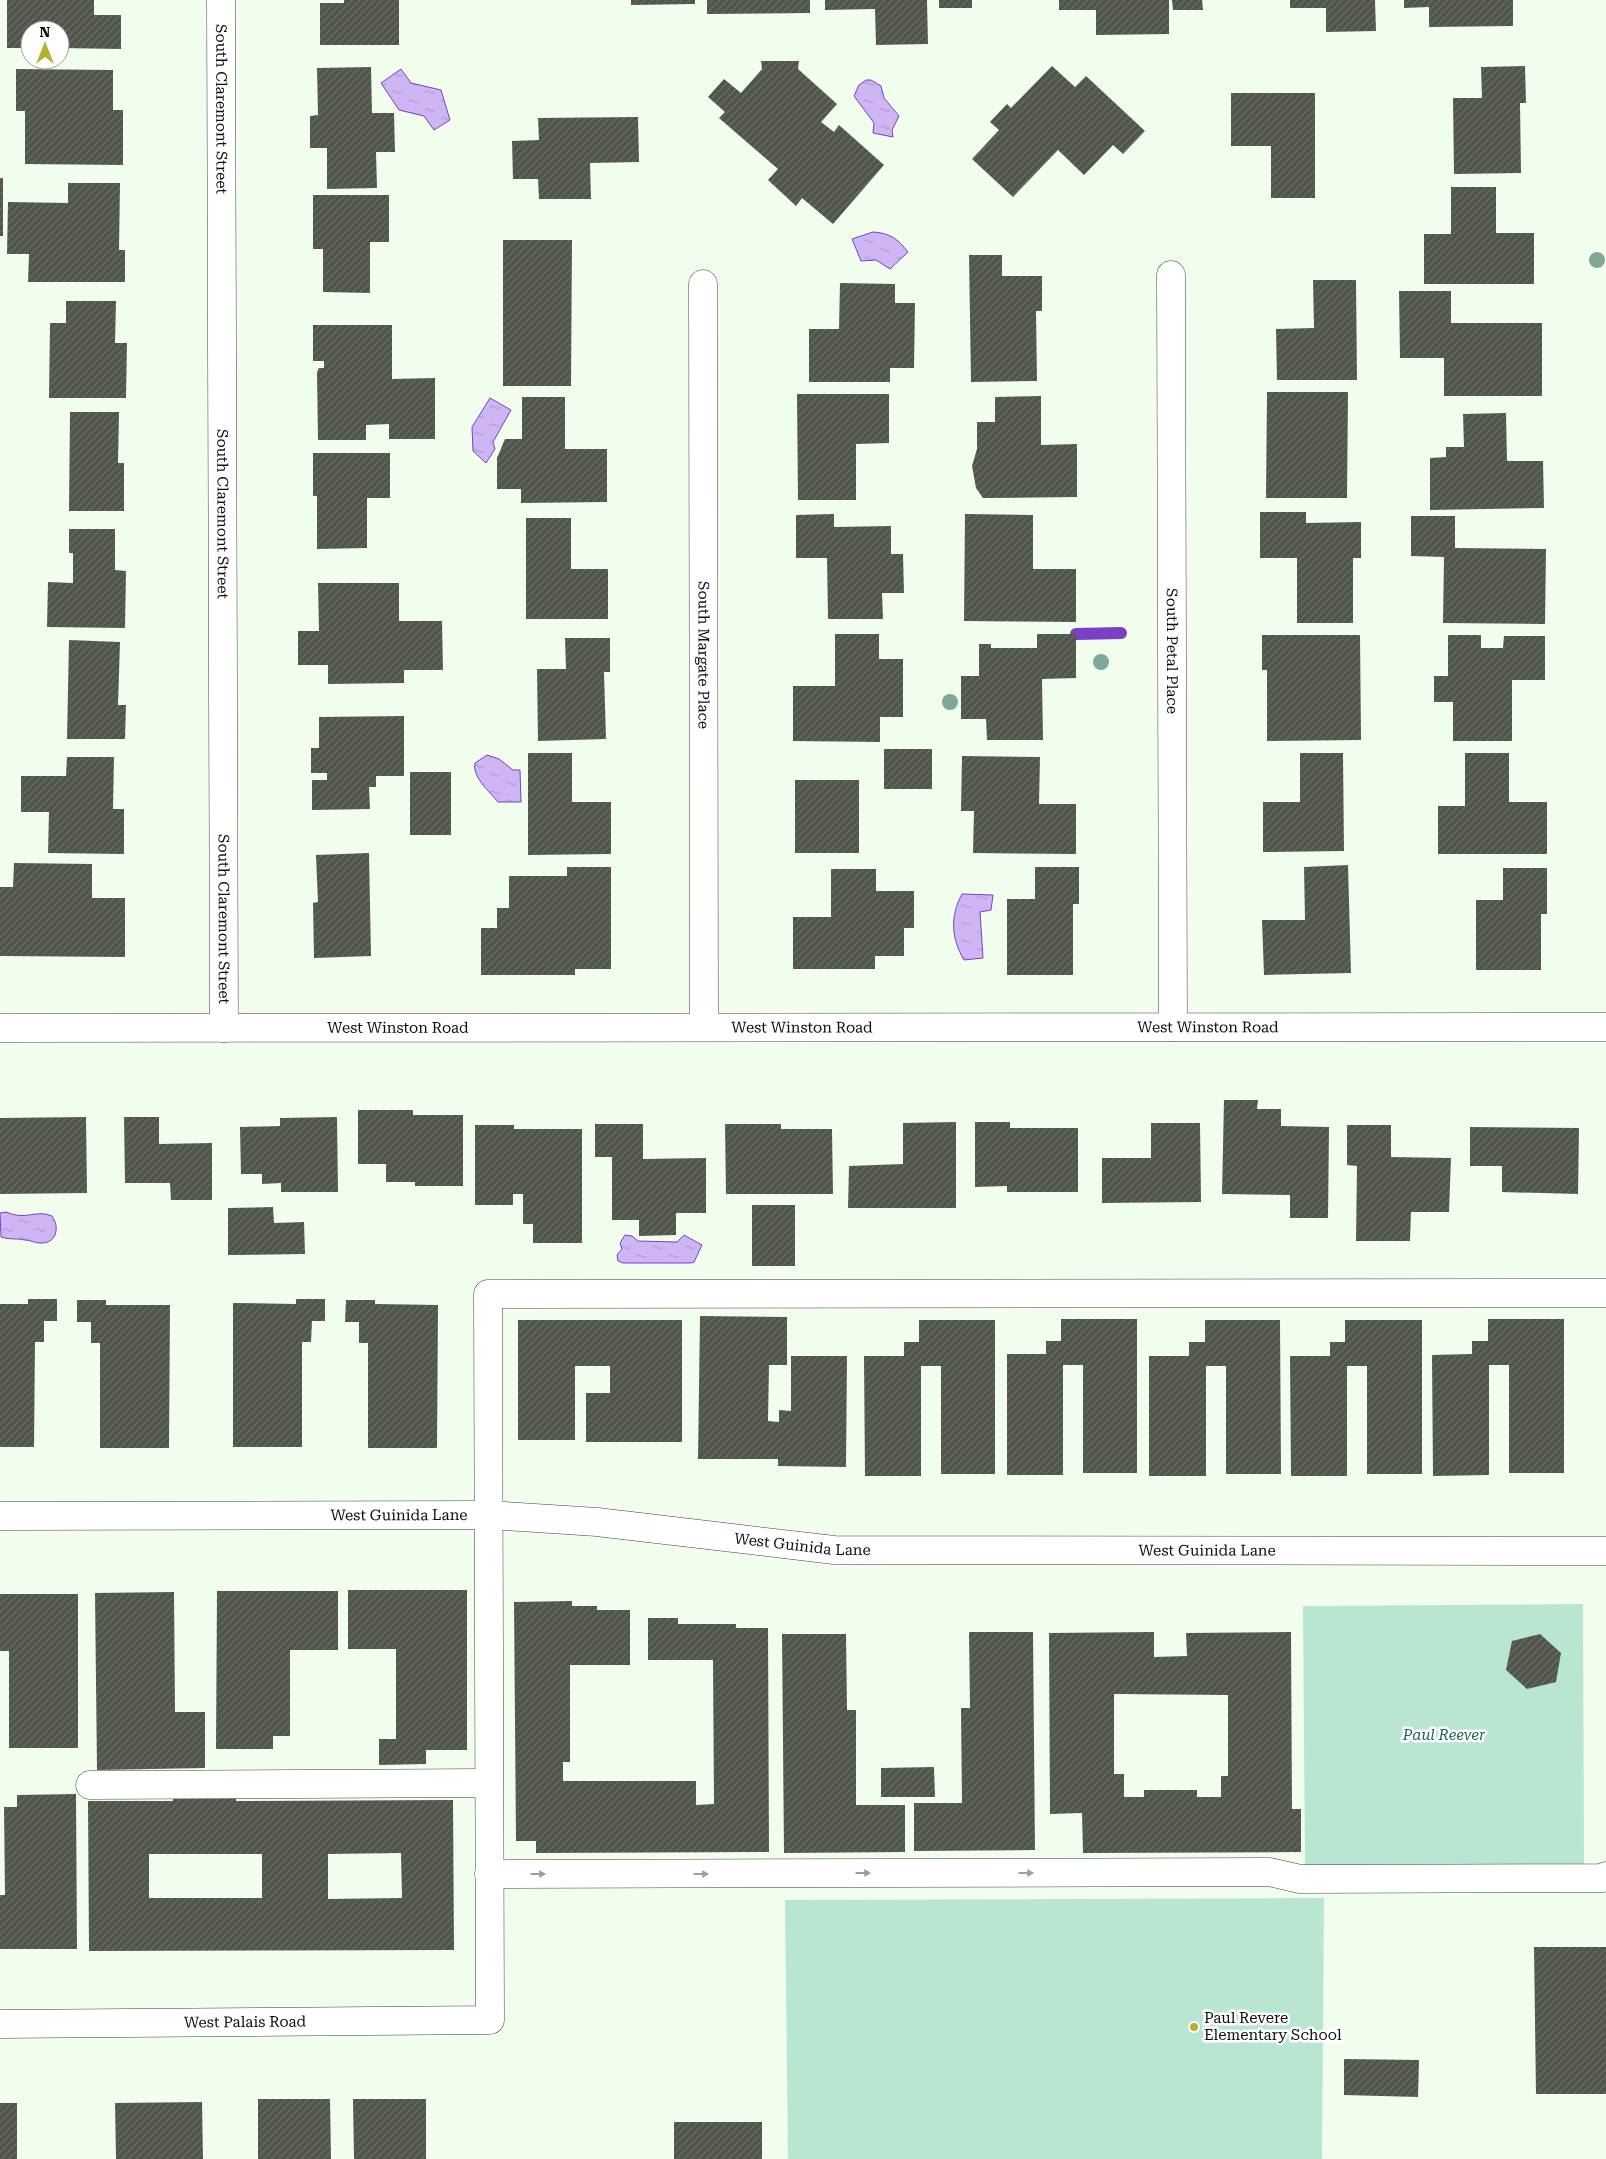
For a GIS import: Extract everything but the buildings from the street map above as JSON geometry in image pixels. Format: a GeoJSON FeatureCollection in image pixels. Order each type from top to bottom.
{"type":"FeatureCollection","features":[{"type":"Feature","properties":{"kind":"street","name":"South Claremont Street"},"geometry":{"type":"LineString","coordinates":[[221,0],[224,1028]]}},
{"type":"Feature","properties":{"kind":"street","name":"South Petal Place"},"geometry":{"type":"LineString","coordinates":[[1171,275],[1173,1027]]}},
{"type":"Feature","properties":{"kind":"street","name":"South Margate Place"},"geometry":{"type":"LineString","coordinates":[[703,284],[704,1027]]}},
{"type":"Feature","properties":{"kind":"street","name":"West Winston Road"},"geometry":{"type":"LineString","coordinates":[[0,1028],[1606,1028]]}},
{"type":"Feature","properties":{"kind":"street"},"geometry":{"type":"LineString","coordinates":[[1606,1294],[488,1294],[489,1874],[1269,1872],[1300,1879],[1602,1878],[1606,1876]]}},
{"type":"Feature","properties":{"kind":"street","name":"West Guinida Lane"},"geometry":{"type":"LineString","coordinates":[[0,1516],[489,1515],[597,1522],[834,1550],[1606,1551]]}},
{"type":"Feature","properties":{"kind":"street"},"geometry":{"type":"LineString","coordinates":[[90,1785],[488,1783]]}},
{"type":"Feature","properties":{"kind":"street","name":"West Palais Road"},"geometry":{"type":"LineString","coordinates":[[0,2024],[490,2020],[489,1874]]}},
{"type":"Feature","properties":{"kind":"green space","name":"Paul Reever"},"geometry":{"type":"Polygon","coordinates":[[[1583,1604],[1584,1864],[1305,1865],[1303,1606],[1583,1604]]]}},
{"type":"Feature","properties":{"kind":"green space","name":"Paul Revere Elementary School"},"geometry":{"type":"Polygon","coordinates":[[[1324,1898],[1322,2159],[788,2159],[785,1900],[1324,1898]]]}},
{"type":"Feature","properties":{"kind":"water"},"geometry":{"type":"Polygon","coordinates":[[[401,69],[411,83],[441,90],[450,120],[434,130],[424,116],[399,110],[381,83],[401,69]]]}},
{"type":"Feature","properties":{"kind":"water"},"geometry":{"type":"Polygon","coordinates":[[[866,80],[871,80],[881,86],[884,98],[899,116],[892,130],[893,137],[873,133],[874,123],[854,96],[859,85],[866,80]]]}},
{"type":"Feature","properties":{"kind":"water"},"geometry":{"type":"Polygon","coordinates":[[[873,232],[893,238],[908,252],[890,269],[876,260],[861,261],[852,239],[873,232]]]}},
{"type":"Feature","properties":{"kind":"water"},"geometry":{"type":"Polygon","coordinates":[[[490,398],[511,410],[493,442],[495,449],[486,463],[473,451],[472,427],[490,398]]]}},
{"type":"Feature","properties":{"kind":"water"},"geometry":{"type":"Polygon","coordinates":[[[487,755],[499,759],[513,770],[520,770],[521,802],[498,802],[482,784],[476,773],[475,763],[487,755]]]}},
{"type":"Feature","properties":{"kind":"water"},"geometry":{"type":"Polygon","coordinates":[[[962,894],[993,895],[991,910],[980,912],[983,958],[964,960],[954,935],[955,910],[962,894]]]}},
{"type":"Feature","properties":{"kind":"water"},"geometry":{"type":"Polygon","coordinates":[[[6,1212],[19,1215],[46,1214],[52,1216],[56,1225],[53,1238],[46,1243],[40,1243],[1,1237],[0,1213],[6,1212]]]}},
{"type":"Feature","properties":{"kind":"water"},"geometry":{"type":"Polygon","coordinates":[[[625,1235],[632,1236],[638,1241],[677,1242],[684,1235],[702,1245],[694,1262],[691,1263],[623,1263],[618,1261],[617,1255],[622,1249],[620,1243],[625,1235]]]}},
{"type":"Feature","properties":{"kind":"waterway"},"geometry":{"type":"LineString","coordinates":[[1076,634],[1121,633]]}},
{"type":"Feature","properties":{"kind":"place","name":"Paul Revere Elementary School"},"geometry":{"type":"Point","coordinates":[1194,2027]}}]}
